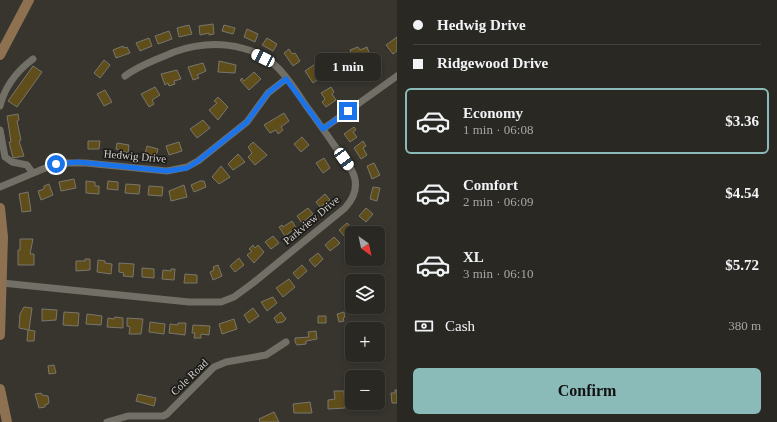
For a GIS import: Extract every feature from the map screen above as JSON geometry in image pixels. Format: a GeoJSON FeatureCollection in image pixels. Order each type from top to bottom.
{"type":"FeatureCollection","features":[{"type":"Feature","properties":{"kind":"main road"},"geometry":{"type":"LineString","coordinates":[[0,55],[29,0]]}},
{"type":"Feature","properties":{"kind":"main road"},"geometry":{"type":"LineString","coordinates":[[0,208],[3,228],[0,335]]}},
{"type":"Feature","properties":{"kind":"main road"},"geometry":{"type":"LineString","coordinates":[[0,389],[4,420]]}},
{"type":"Feature","properties":{"kind":"street","name":"Parkview Drive"},"geometry":{"type":"LineString","coordinates":[[2,282],[189,302],[214,303],[234,297],[345,208],[352,198],[356,187],[354,174],[323,129],[277,68],[255,54],[237,47],[210,44],[190,47],[137,68],[125,76]]}},
{"type":"Feature","properties":{"kind":"street"},"geometry":{"type":"LineString","coordinates":[[0,106],[10,82],[17,73],[33,59]]}},
{"type":"Feature","properties":{"kind":"street"},"geometry":{"type":"LineString","coordinates":[[323,129],[397,76]]}},
{"type":"Feature","properties":{"kind":"street","name":"Hedwig Drive"},"geometry":{"type":"LineString","coordinates":[[0,187],[32,172],[56,164],[70,162],[167,171],[187,168],[247,122],[268,93],[286,79]]}},
{"type":"Feature","properties":{"kind":"street"},"geometry":{"type":"LineString","coordinates":[[0,130],[5,156],[12,162],[27,165],[32,172]]}},
{"type":"Feature","properties":{"kind":"street","name":"Cole Road"},"geometry":{"type":"LineString","coordinates":[[108,422],[128,416],[163,416],[214,367],[226,362],[266,355],[286,342]]}},
{"type":"Feature","properties":{"kind":"building"},"geometry":{"type":"Polygon","coordinates":[[[213,24],[214,34],[209,35],[209,33],[200,35],[199,26],[213,24]]]}},
{"type":"Feature","properties":{"kind":"building"},"geometry":{"type":"Polygon","coordinates":[[[189,25],[192,34],[179,37],[177,28],[189,25]]]}},
{"type":"Feature","properties":{"kind":"building"},"geometry":{"type":"Polygon","coordinates":[[[224,25],[235,28],[233,34],[222,31],[224,25]]]}},
{"type":"Feature","properties":{"kind":"building"},"geometry":{"type":"Polygon","coordinates":[[[247,29],[258,34],[255,42],[244,37],[247,29]]]}},
{"type":"Feature","properties":{"kind":"building"},"geometry":{"type":"Polygon","coordinates":[[[169,31],[172,39],[158,44],[155,36],[169,31]]]}},
{"type":"Feature","properties":{"kind":"building"},"geometry":{"type":"Polygon","coordinates":[[[397,37],[397,51],[393,54],[386,45],[397,37]]]}},
{"type":"Feature","properties":{"kind":"building"},"geometry":{"type":"Polygon","coordinates":[[[149,38],[152,46],[140,51],[136,43],[149,38]]]}},
{"type":"Feature","properties":{"kind":"building"},"geometry":{"type":"Polygon","coordinates":[[[267,38],[277,44],[273,51],[262,45],[267,38]]]}},
{"type":"Feature","properties":{"kind":"building"},"geometry":{"type":"Polygon","coordinates":[[[123,46],[124,48],[127,47],[130,53],[116,58],[113,50],[123,46]]]}},
{"type":"Feature","properties":{"kind":"building"},"geometry":{"type":"Polygon","coordinates":[[[358,47],[360,50],[367,47],[370,55],[361,59],[363,64],[356,67],[350,50],[358,47]]]}},
{"type":"Feature","properties":{"kind":"building"},"geometry":{"type":"Polygon","coordinates":[[[289,49],[292,54],[295,53],[300,61],[293,66],[284,53],[289,49]]]}},
{"type":"Feature","properties":{"kind":"building"},"geometry":{"type":"Polygon","coordinates":[[[104,60],[110,65],[100,78],[94,73],[104,60]]]}},
{"type":"Feature","properties":{"kind":"building"},"geometry":{"type":"Polygon","coordinates":[[[219,61],[236,65],[235,73],[218,72],[219,61]]]}},
{"type":"Feature","properties":{"kind":"building"},"geometry":{"type":"Polygon","coordinates":[[[318,62],[322,67],[318,71],[316,68],[314,69],[320,78],[313,83],[305,71],[318,62]]]}},
{"type":"Feature","properties":{"kind":"building"},"geometry":{"type":"Polygon","coordinates":[[[203,63],[206,71],[197,75],[199,78],[193,80],[188,67],[203,63]]]}},
{"type":"Feature","properties":{"kind":"building"},"geometry":{"type":"Polygon","coordinates":[[[33,66],[42,72],[17,107],[8,101],[33,66]]]}},
{"type":"Feature","properties":{"kind":"building"},"geometry":{"type":"Polygon","coordinates":[[[177,70],[181,79],[174,81],[175,84],[169,86],[168,83],[165,85],[161,74],[177,70]]]}},
{"type":"Feature","properties":{"kind":"building"},"geometry":{"type":"Polygon","coordinates":[[[254,72],[261,79],[249,90],[240,80],[242,78],[244,81],[254,72]]]}},
{"type":"Feature","properties":{"kind":"building"},"geometry":{"type":"Polygon","coordinates":[[[155,87],[160,95],[152,100],[154,104],[149,107],[141,94],[155,87]]]}},
{"type":"Feature","properties":{"kind":"building"},"geometry":{"type":"Polygon","coordinates":[[[331,87],[334,92],[332,94],[336,100],[326,107],[322,102],[325,99],[321,93],[331,87]]]}},
{"type":"Feature","properties":{"kind":"building"},"geometry":{"type":"Polygon","coordinates":[[[105,90],[112,102],[104,106],[97,94],[105,90]]]}},
{"type":"Feature","properties":{"kind":"building"},"geometry":{"type":"Polygon","coordinates":[[[218,97],[228,107],[218,120],[209,110],[217,103],[214,101],[218,97]]]}},
{"type":"Feature","properties":{"kind":"building"},"geometry":{"type":"Polygon","coordinates":[[[284,113],[289,121],[281,127],[283,130],[278,134],[276,130],[270,133],[264,125],[284,113]]]}},
{"type":"Feature","properties":{"kind":"building"},"geometry":{"type":"Polygon","coordinates":[[[18,114],[19,120],[17,121],[21,140],[19,141],[24,156],[13,158],[9,142],[11,142],[7,116],[18,114]]]}},
{"type":"Feature","properties":{"kind":"building"},"geometry":{"type":"Polygon","coordinates":[[[203,120],[210,128],[197,138],[190,129],[203,120]]]}},
{"type":"Feature","properties":{"kind":"building"},"geometry":{"type":"Polygon","coordinates":[[[354,127],[356,130],[353,132],[357,137],[350,142],[344,134],[354,127]]]}},
{"type":"Feature","properties":{"kind":"building"},"geometry":{"type":"Polygon","coordinates":[[[302,137],[309,145],[301,152],[294,144],[302,137]]]}},
{"type":"Feature","properties":{"kind":"building"},"geometry":{"type":"Polygon","coordinates":[[[88,141],[100,141],[99,149],[88,149],[88,141]]]}},
{"type":"Feature","properties":{"kind":"building"},"geometry":{"type":"Polygon","coordinates":[[[363,141],[366,146],[363,148],[367,155],[361,159],[354,148],[363,141]]]}},
{"type":"Feature","properties":{"kind":"building"},"geometry":{"type":"Polygon","coordinates":[[[179,142],[182,151],[169,155],[166,146],[179,142]]]}},
{"type":"Feature","properties":{"kind":"building"},"geometry":{"type":"Polygon","coordinates":[[[253,142],[267,155],[255,165],[248,157],[252,153],[248,147],[253,142]]]}},
{"type":"Feature","properties":{"kind":"building"},"geometry":{"type":"Polygon","coordinates":[[[117,143],[129,145],[128,153],[116,149],[117,143]]]}},
{"type":"Feature","properties":{"kind":"building"},"geometry":{"type":"Polygon","coordinates":[[[147,146],[158,149],[156,156],[145,154],[147,146]]]}},
{"type":"Feature","properties":{"kind":"building"},"geometry":{"type":"Polygon","coordinates":[[[238,154],[245,162],[233,170],[228,164],[238,154]]]}},
{"type":"Feature","properties":{"kind":"building"},"geometry":{"type":"Polygon","coordinates":[[[324,158],[330,168],[323,173],[316,163],[324,158]]]}},
{"type":"Feature","properties":{"kind":"building"},"geometry":{"type":"Polygon","coordinates":[[[374,163],[380,175],[372,179],[367,166],[374,163]]]}},
{"type":"Feature","properties":{"kind":"building"},"geometry":{"type":"Polygon","coordinates":[[[221,166],[230,177],[219,184],[212,177],[221,166]]]}},
{"type":"Feature","properties":{"kind":"building"},"geometry":{"type":"Polygon","coordinates":[[[74,179],[76,188],[61,191],[59,182],[74,179]]]}},
{"type":"Feature","properties":{"kind":"building"},"geometry":{"type":"Polygon","coordinates":[[[86,181],[95,182],[95,186],[99,186],[99,194],[86,193],[86,181]]]}},
{"type":"Feature","properties":{"kind":"building"},"geometry":{"type":"Polygon","coordinates":[[[108,181],[118,182],[118,190],[107,189],[108,181]]]}},
{"type":"Feature","properties":{"kind":"building"},"geometry":{"type":"Polygon","coordinates":[[[204,181],[206,187],[194,192],[191,185],[204,181]]]}},
{"type":"Feature","properties":{"kind":"building"},"geometry":{"type":"Polygon","coordinates":[[[49,184],[53,195],[41,200],[38,191],[44,189],[44,186],[49,184]]]}},
{"type":"Feature","properties":{"kind":"building"},"geometry":{"type":"Polygon","coordinates":[[[126,184],[140,185],[139,194],[125,193],[126,184]]]}},
{"type":"Feature","properties":{"kind":"building"},"geometry":{"type":"Polygon","coordinates":[[[184,185],[187,197],[171,201],[169,191],[184,185]]]}},
{"type":"Feature","properties":{"kind":"building"},"geometry":{"type":"Polygon","coordinates":[[[149,186],[163,187],[162,196],[148,195],[149,186]]]}},
{"type":"Feature","properties":{"kind":"building"},"geometry":{"type":"Polygon","coordinates":[[[373,187],[380,188],[377,201],[370,199],[373,187]]]}},
{"type":"Feature","properties":{"kind":"building"},"geometry":{"type":"Polygon","coordinates":[[[28,192],[31,211],[22,212],[19,194],[28,192]]]}},
{"type":"Feature","properties":{"kind":"building"},"geometry":{"type":"Polygon","coordinates":[[[325,194],[330,200],[320,207],[316,202],[325,194]]]}},
{"type":"Feature","properties":{"kind":"building"},"geometry":{"type":"Polygon","coordinates":[[[308,208],[313,214],[302,223],[297,216],[308,208]]]}},
{"type":"Feature","properties":{"kind":"building"},"geometry":{"type":"Polygon","coordinates":[[[366,208],[373,214],[366,222],[359,216],[366,208]]]}},
{"type":"Feature","properties":{"kind":"building"},"geometry":{"type":"Polygon","coordinates":[[[292,221],[296,228],[285,236],[279,227],[282,225],[283,227],[292,221]]]}},
{"type":"Feature","properties":{"kind":"building"},"geometry":{"type":"Polygon","coordinates":[[[347,223],[350,226],[345,226],[345,237],[339,230],[347,223]]]}},
{"type":"Feature","properties":{"kind":"building"},"geometry":{"type":"Polygon","coordinates":[[[273,236],[279,243],[271,249],[265,242],[273,236]]]}},
{"type":"Feature","properties":{"kind":"building"},"geometry":{"type":"Polygon","coordinates":[[[334,237],[340,243],[330,251],[325,245],[334,237]]]}},
{"type":"Feature","properties":{"kind":"building"},"geometry":{"type":"Polygon","coordinates":[[[20,239],[33,239],[30,254],[34,254],[34,265],[18,265],[20,239]]]}},
{"type":"Feature","properties":{"kind":"building"},"geometry":{"type":"Polygon","coordinates":[[[253,245],[255,248],[258,245],[264,252],[254,263],[247,255],[252,251],[249,249],[253,245]]]}},
{"type":"Feature","properties":{"kind":"building"},"geometry":{"type":"Polygon","coordinates":[[[318,253],[323,259],[315,267],[309,260],[318,253]]]}},
{"type":"Feature","properties":{"kind":"building"},"geometry":{"type":"Polygon","coordinates":[[[239,258],[244,265],[235,272],[230,266],[239,258]]]}},
{"type":"Feature","properties":{"kind":"building"},"geometry":{"type":"Polygon","coordinates":[[[85,259],[90,259],[90,270],[76,271],[76,261],[85,261],[85,259]]]}},
{"type":"Feature","properties":{"kind":"building"},"geometry":{"type":"Polygon","coordinates":[[[98,260],[112,264],[111,274],[97,272],[98,260]]]}},
{"type":"Feature","properties":{"kind":"building"},"geometry":{"type":"Polygon","coordinates":[[[119,263],[134,264],[133,277],[123,276],[124,273],[119,272],[119,263]]]}},
{"type":"Feature","properties":{"kind":"building"},"geometry":{"type":"Polygon","coordinates":[[[218,265],[222,276],[213,280],[210,272],[214,270],[213,267],[218,265]]]}},
{"type":"Feature","properties":{"kind":"building"},"geometry":{"type":"Polygon","coordinates":[[[302,265],[307,271],[298,279],[293,273],[302,265]]]}},
{"type":"Feature","properties":{"kind":"building"},"geometry":{"type":"Polygon","coordinates":[[[142,268],[154,269],[154,278],[142,277],[142,268]]]}},
{"type":"Feature","properties":{"kind":"building"},"geometry":{"type":"Polygon","coordinates":[[[171,269],[175,269],[174,280],[162,279],[163,270],[171,271],[171,269]]]}},
{"type":"Feature","properties":{"kind":"building"},"geometry":{"type":"Polygon","coordinates":[[[185,274],[197,275],[197,283],[184,283],[185,274]]]}},
{"type":"Feature","properties":{"kind":"building"},"geometry":{"type":"Polygon","coordinates":[[[289,279],[295,287],[283,297],[276,288],[289,279]]]}},
{"type":"Feature","properties":{"kind":"building"},"geometry":{"type":"Polygon","coordinates":[[[273,297],[277,303],[267,311],[261,302],[273,297]]]}},
{"type":"Feature","properties":{"kind":"building"},"geometry":{"type":"Polygon","coordinates":[[[24,307],[32,308],[29,330],[19,328],[20,314],[24,307]]]}},
{"type":"Feature","properties":{"kind":"building"},"geometry":{"type":"Polygon","coordinates":[[[253,308],[259,316],[249,323],[244,315],[253,308]]]}},
{"type":"Feature","properties":{"kind":"building"},"geometry":{"type":"Polygon","coordinates":[[[42,309],[57,310],[56,320],[42,321],[42,309]]]}},
{"type":"Feature","properties":{"kind":"building"},"geometry":{"type":"Polygon","coordinates":[[[64,312],[79,313],[78,326],[63,325],[64,312]]]}},
{"type":"Feature","properties":{"kind":"building"},"geometry":{"type":"Polygon","coordinates":[[[281,312],[286,319],[283,322],[277,323],[274,318],[281,312]]]}},
{"type":"Feature","properties":{"kind":"building"},"geometry":{"type":"Polygon","coordinates":[[[344,312],[344,321],[339,322],[337,314],[344,312]]]}},
{"type":"Feature","properties":{"kind":"building"},"geometry":{"type":"Polygon","coordinates":[[[87,314],[102,316],[101,325],[86,324],[87,314]]]}},
{"type":"Feature","properties":{"kind":"building"},"geometry":{"type":"Polygon","coordinates":[[[318,316],[326,316],[326,323],[318,323],[318,316]]]}},
{"type":"Feature","properties":{"kind":"building"},"geometry":{"type":"Polygon","coordinates":[[[115,317],[123,318],[123,328],[107,327],[108,318],[114,319],[115,317]]]}},
{"type":"Feature","properties":{"kind":"building"},"geometry":{"type":"Polygon","coordinates":[[[127,318],[143,319],[141,334],[129,334],[130,327],[127,326],[127,318]]]}},
{"type":"Feature","properties":{"kind":"building"},"geometry":{"type":"Polygon","coordinates":[[[234,319],[237,329],[222,334],[219,324],[234,319]]]}},
{"type":"Feature","properties":{"kind":"building"},"geometry":{"type":"Polygon","coordinates":[[[150,322],[165,324],[164,334],[149,332],[150,322]]]}},
{"type":"Feature","properties":{"kind":"building"},"geometry":{"type":"Polygon","coordinates":[[[178,323],[186,323],[185,335],[169,333],[170,324],[178,325],[178,323]]]}},
{"type":"Feature","properties":{"kind":"building"},"geometry":{"type":"Polygon","coordinates":[[[193,325],[210,326],[209,335],[201,334],[201,338],[194,338],[195,333],[192,333],[193,325]]]}},
{"type":"Feature","properties":{"kind":"building"},"geometry":{"type":"Polygon","coordinates":[[[28,330],[35,331],[34,341],[27,341],[28,330]]]}},
{"type":"Feature","properties":{"kind":"building"},"geometry":{"type":"Polygon","coordinates":[[[316,331],[317,339],[306,341],[306,344],[297,345],[295,342],[295,338],[309,337],[308,332],[316,331]]]}},
{"type":"Feature","properties":{"kind":"building"},"geometry":{"type":"Polygon","coordinates":[[[54,365],[56,373],[49,374],[48,366],[54,365]]]}},
{"type":"Feature","properties":{"kind":"building"},"geometry":{"type":"Polygon","coordinates":[[[395,390],[397,390],[397,403],[392,403],[391,393],[395,393],[395,390]]]}},
{"type":"Feature","properties":{"kind":"building"},"geometry":{"type":"Polygon","coordinates":[[[334,391],[344,391],[345,408],[328,409],[328,400],[335,399],[334,391]]]}},
{"type":"Feature","properties":{"kind":"building"},"geometry":{"type":"Polygon","coordinates":[[[41,393],[42,395],[48,396],[49,402],[45,405],[45,407],[39,408],[35,394],[41,393]]]}},
{"type":"Feature","properties":{"kind":"building"},"geometry":{"type":"Polygon","coordinates":[[[138,394],[156,398],[154,406],[136,401],[138,394]]]}},
{"type":"Feature","properties":{"kind":"building"},"geometry":{"type":"Polygon","coordinates":[[[310,402],[312,413],[294,413],[293,404],[310,402]]]}},
{"type":"Feature","properties":{"kind":"building"},"geometry":{"type":"Polygon","coordinates":[[[274,412],[279,422],[260,422],[259,419],[274,412]]]}},
{"type":"Feature","properties":{"kind":"route"},"geometry":{"type":"LineString","coordinates":[[56,164],[78,162],[167,171],[187,168],[247,122],[268,93],[286,79],[323,129],[348,111]]}}]}
